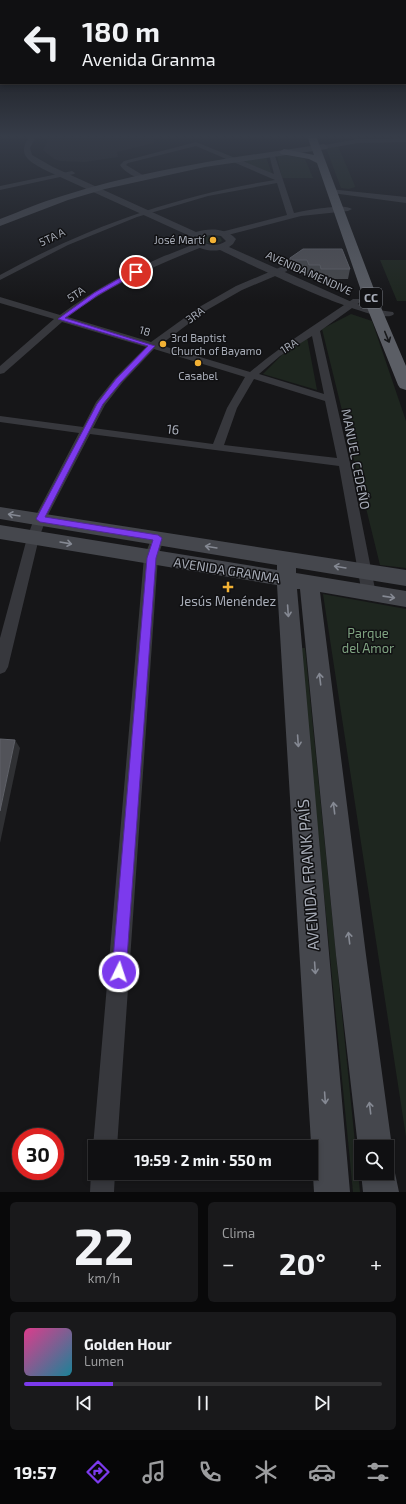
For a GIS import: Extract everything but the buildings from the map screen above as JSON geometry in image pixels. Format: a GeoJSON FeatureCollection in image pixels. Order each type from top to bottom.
{"type":"FeatureCollection","features":[{"type":"Feature","properties":{"kind":"highway","name":"CC"},"geometry":{"type":"LineString","coordinates":[[336,192],[381,309],[406,385]]}},
{"type":"Feature","properties":{"kind":"highway","name":"CC"},"geometry":{"type":"LineString","coordinates":[[343,209],[353,249],[381,309],[406,354]]}},
{"type":"Feature","properties":{"kind":"main road"},"geometry":{"type":"LineString","coordinates":[[0,222],[87,192]]}},
{"type":"Feature","properties":{"kind":"main road","name":"AVENIDA GRANMA"},"geometry":{"type":"LineString","coordinates":[[0,513],[158,538],[298,571],[368,594],[406,599]]}},
{"type":"Feature","properties":{"kind":"main road","name":"AVENIDA GRANMA"},"geometry":{"type":"LineString","coordinates":[[0,532],[152,558],[298,571],[364,571],[406,578]]}},
{"type":"Feature","properties":{"kind":"main road"},"geometry":{"type":"LineString","coordinates":[[298,571],[351,955],[374,1140]]}},
{"type":"Feature","properties":{"kind":"main road","name":"AVENIDA FRANK PAÍS"},"geometry":{"type":"LineString","coordinates":[[298,571],[332,1192]]}},
{"type":"Feature","properties":{"kind":"main road"},"geometry":{"type":"LineString","coordinates":[[379,1180],[381,1192]]}},
{"type":"Feature","properties":{"kind":"street","name":"AVENIDA MENDIVE"},"geometry":{"type":"LineString","coordinates":[[107,192],[149,211],[200,238],[209,247],[225,245],[353,303],[381,309]]}},
{"type":"Feature","properties":{"kind":"street","name":"5TA A"},"geometry":{"type":"LineString","coordinates":[[0,278],[58,246],[99,229],[149,211],[220,192]]}},
{"type":"Feature","properties":{"kind":"street"},"geometry":{"type":"LineString","coordinates":[[283,192],[291,216]]}},
{"type":"Feature","properties":{"kind":"street"},"geometry":{"type":"LineString","coordinates":[[336,192],[406,200]]}},
{"type":"Feature","properties":{"kind":"street"},"geometry":{"type":"LineString","coordinates":[[224,234],[291,216],[343,209]]}},
{"type":"Feature","properties":{"kind":"street","name":"AVENIDA MENDIVE"},"geometry":{"type":"LineString","coordinates":[[200,238],[216,232],[224,234]]}},
{"type":"Feature","properties":{"kind":"street"},"geometry":{"type":"LineString","coordinates":[[224,234],[231,239],[225,245]]}},
{"type":"Feature","properties":{"kind":"street","name":"5TA"},"geometry":{"type":"LineString","coordinates":[[0,371],[60,319],[96,294],[200,238]]}},
{"type":"Feature","properties":{"kind":"street"},"geometry":{"type":"LineString","coordinates":[[353,249],[353,262],[361,290],[353,303]]}},
{"type":"Feature","properties":{"kind":"street","name":"3RA"},"geometry":{"type":"LineString","coordinates":[[0,667],[33,538],[40,519],[85,431],[105,398],[119,380],[152,346],[204,308],[239,288],[281,270]]}},
{"type":"Feature","properties":{"kind":"street","name":"18"},"geometry":{"type":"LineString","coordinates":[[0,300],[330,399]]}},
{"type":"Feature","properties":{"kind":"street","name":"1RA"},"geometry":{"type":"LineString","coordinates":[[217,448],[232,408],[251,376],[277,354],[353,303]]}},
{"type":"Feature","properties":{"kind":"street","name":"MANUEL CEDEÑO"},"geometry":{"type":"LineString","coordinates":[[314,330],[344,463],[368,594]]}},
{"type":"Feature","properties":{"kind":"street","name":"16"},"geometry":{"type":"LineString","coordinates":[[0,419],[217,448],[344,463]]}},
{"type":"Feature","properties":{"kind":"street"},"geometry":{"type":"LineString","coordinates":[[106,1140],[152,558],[158,538]]}},
{"type":"Feature","properties":{"kind":"street"},"geometry":{"type":"LineString","coordinates":[[102,1192],[103,1180]]}},
{"type":"Feature","properties":{"kind":"green space"},"geometry":{"type":"Polygon","coordinates":[[[213,235],[220,237],[222,241],[212,244],[201,240],[204,236],[213,235]]]}},
{"type":"Feature","properties":{"kind":"green space"},"geometry":{"type":"Polygon","coordinates":[[[380,260],[406,260],[406,301],[397,301],[380,260]]]}},
{"type":"Feature","properties":{"kind":"green space"},"geometry":{"type":"Polygon","coordinates":[[[351,314],[372,321],[406,421],[406,568],[380,565],[322,329],[351,314]]]}},
{"type":"Feature","properties":{"kind":"green space"},"geometry":{"type":"Polygon","coordinates":[[[307,337],[317,390],[263,374],[282,355],[307,337]]]}},
{"type":"Feature","properties":{"kind":"green space","name":"Parque del Amor"},"geometry":{"type":"Polygon","coordinates":[[[323,594],[406,609],[406,1137],[323,594]]]}},
{"type":"Feature","properties":{"kind":"green space"},"geometry":{"type":"Polygon","coordinates":[[[300,648],[305,648],[355,1140],[354,1180],[359,1180],[360,1192],[353,1192],[300,648]]]}},
{"type":"Feature","properties":{"kind":"place","name":"José Martí"},"geometry":{"type":"Point","coordinates":[213,240]}},
{"type":"Feature","properties":{"kind":"place","name":"3rd Baptist Church of Bayamo"},"geometry":{"type":"Point","coordinates":[163,344]}},
{"type":"Feature","properties":{"kind":"place","name":"Casabel"},"geometry":{"type":"Point","coordinates":[198,363]}},
{"type":"Feature","properties":{"kind":"place","name":"Jesús Menéndez"},"geometry":{"type":"Point","coordinates":[228,587]}},
{"type":"Feature","properties":{"kind":"route"},"geometry":{"type":"LineString","coordinates":[[119,972],[152,558],[158,538],[40,519],[100,404],[119,380],[152,346],[60,319],[96,294],[136,272]]}}]}
